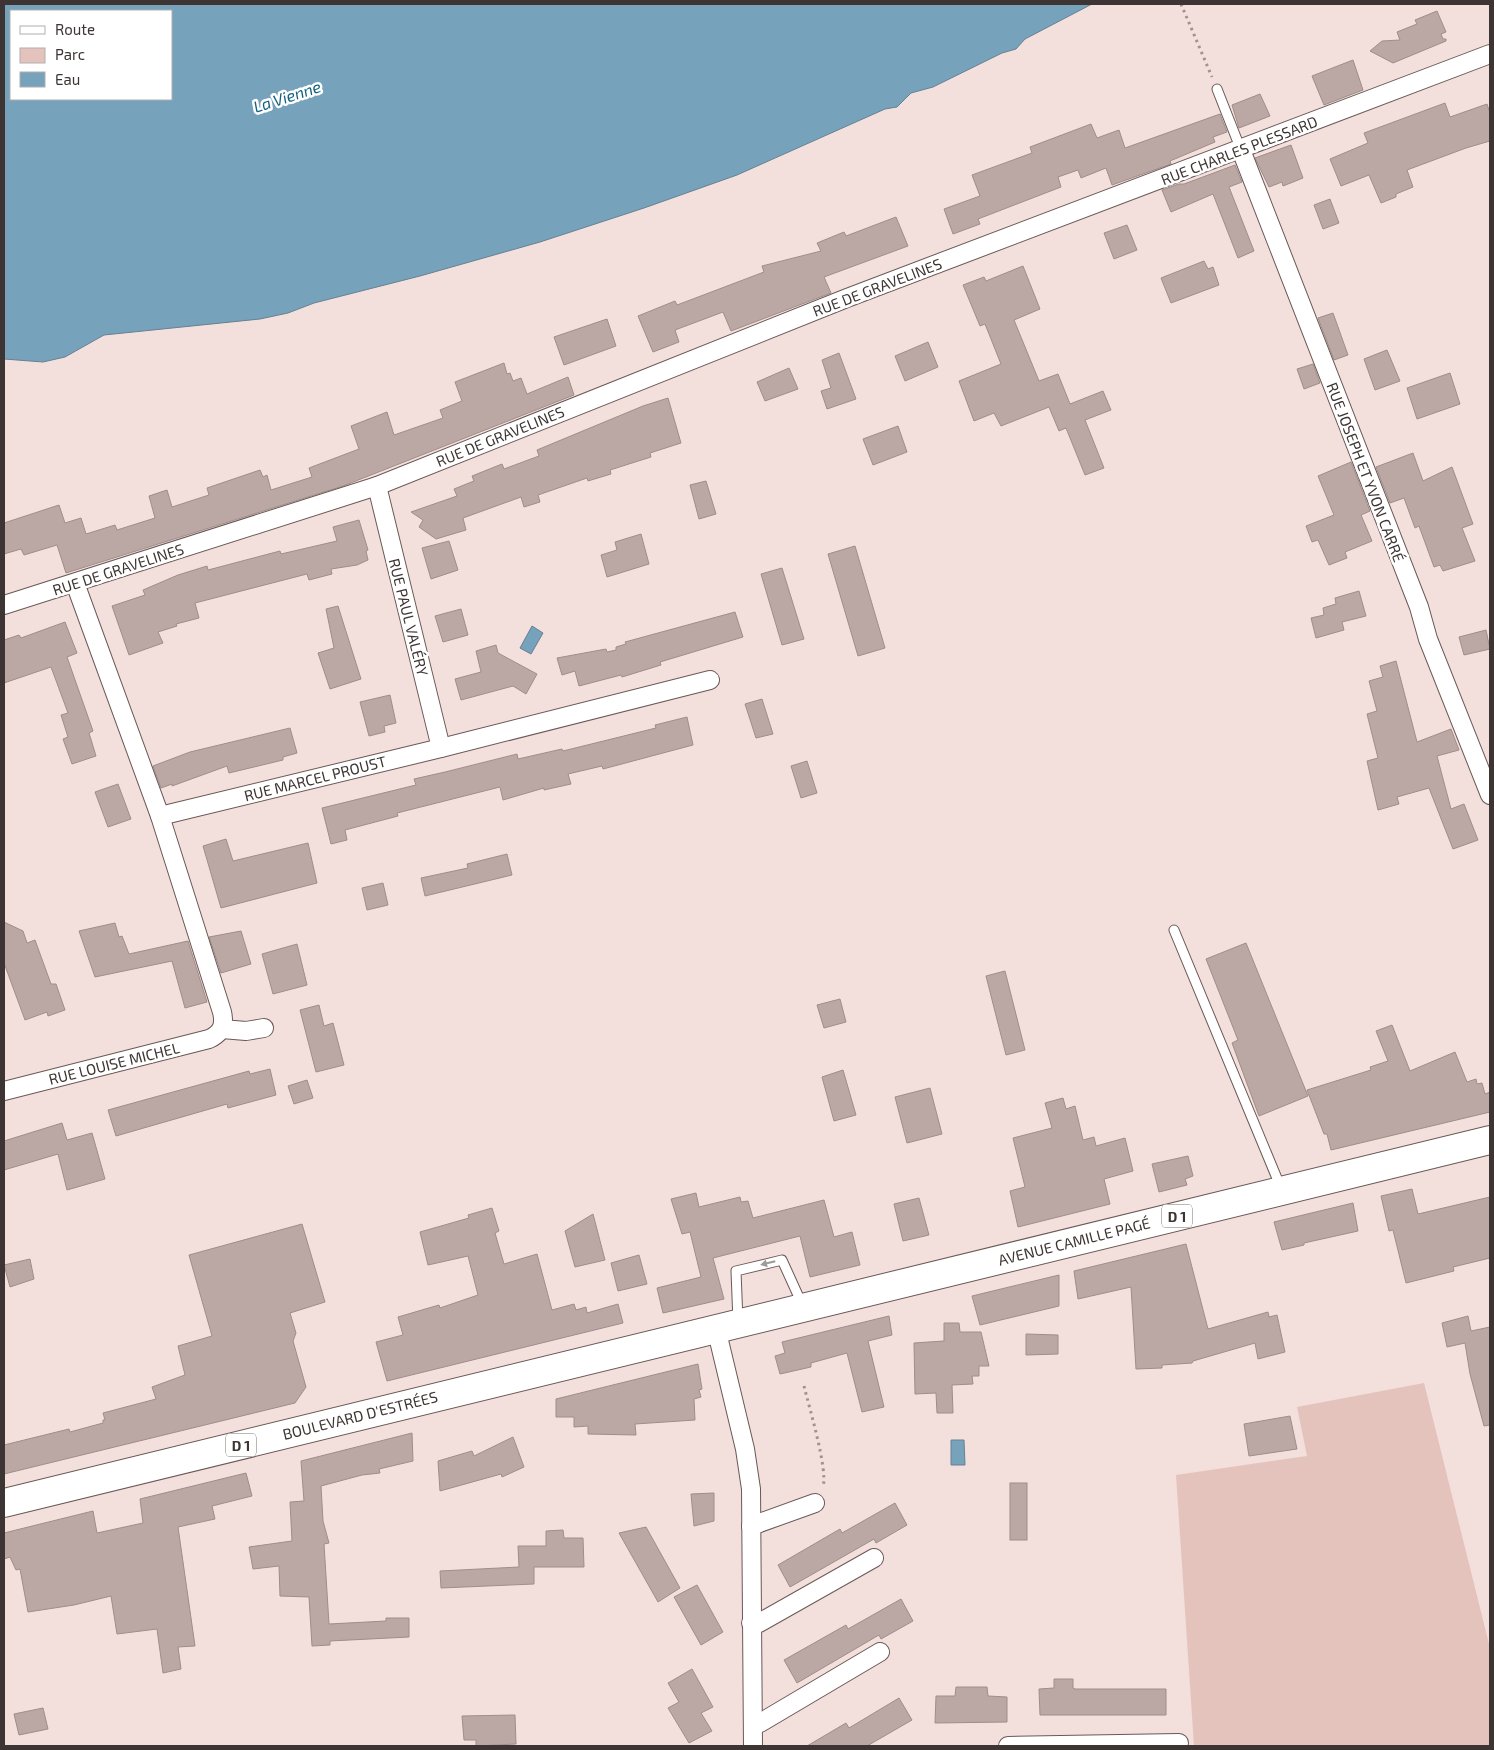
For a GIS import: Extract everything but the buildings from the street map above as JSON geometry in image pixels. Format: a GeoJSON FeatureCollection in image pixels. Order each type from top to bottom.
{"type":"FeatureCollection","features":[{"type":"Feature","properties":{"kind":"main road","name":"AVENUE CAMILLE PAGÉ"},"geometry":{"type":"LineString","coordinates":[[727,1325],[1490,1140]]}},
{"type":"Feature","properties":{"kind":"main road","name":"BOULEVARD D'ESTRÉES"},"geometry":{"type":"LineString","coordinates":[[4,1503],[727,1325]]}},
{"type":"Feature","properties":{"kind":"street","name":"RUE CHARLES PLESSARD"},"geometry":{"type":"LineString","coordinates":[[988,245],[1490,54]]}},
{"type":"Feature","properties":{"kind":"street","name":"RUE JOSEPH ET YVON CARRÉ"},"geometry":{"type":"LineString","coordinates":[[1241,150],[1419,607],[1428,639],[1490,795]]}},
{"type":"Feature","properties":{"kind":"street","name":"RUE DE GRAVELINES"},"geometry":{"type":"LineString","coordinates":[[4,605],[377,486],[677,365],[988,245]]}},
{"type":"Feature","properties":{"kind":"street","name":"RUE PAUL VALÉRY"},"geometry":{"type":"LineString","coordinates":[[377,486],[441,748]]}},
{"type":"Feature","properties":{"kind":"street"},"geometry":{"type":"LineString","coordinates":[[75,583],[160,816],[222,1012],[224,1025],[222,1029],[246,1031],[264,1028]]}},
{"type":"Feature","properties":{"kind":"street","name":"RUE MARCEL PROUST"},"geometry":{"type":"LineString","coordinates":[[160,816],[710,680]]}},
{"type":"Feature","properties":{"kind":"street","name":"RUE LOUISE MICHEL"},"geometry":{"type":"LineString","coordinates":[[4,1091],[209,1039],[222,1029]]}},
{"type":"Feature","properties":{"kind":"street"},"geometry":{"type":"LineString","coordinates":[[727,1325],[751,1489],[753,1746]]}},
{"type":"Feature","properties":{"kind":"street"},"geometry":{"type":"LineString","coordinates":[[751,1526],[815,1503]]}},
{"type":"Feature","properties":{"kind":"street"},"geometry":{"type":"LineString","coordinates":[[751,1623],[759,1623],[874,1558]]}},
{"type":"Feature","properties":{"kind":"street"},"geometry":{"type":"LineString","coordinates":[[753,1725],[760,1723],[880,1652]]}},
{"type":"Feature","properties":{"kind":"street"},"geometry":{"type":"LineString","coordinates":[[1008,1746],[1126,1746],[1179,1743]]}},
{"type":"Feature","properties":{"kind":"lane"},"geometry":{"type":"LineString","coordinates":[[1217,89],[1241,150]]}},
{"type":"Feature","properties":{"kind":"lane"},"geometry":{"type":"LineString","coordinates":[[1174,930],[1282,1191]]}},
{"type":"Feature","properties":{"kind":"lane"},"geometry":{"type":"LineString","coordinates":[[727,1325],[736,1271],[782,1260],[803,1307]]}},
{"type":"Feature","properties":{"kind":"path"},"geometry":{"type":"LineString","coordinates":[[1182,4],[1217,89]]}},
{"type":"Feature","properties":{"kind":"path"},"geometry":{"type":"LineString","coordinates":[[804,1386],[823,1467],[824,1482],[821,1494],[815,1503]]}},
{"type":"Feature","properties":{"kind":"green space"},"geometry":{"type":"Polygon","coordinates":[[[1424,1383],[1490,1648],[1490,1746],[1194,1746],[1176,1475],[1307,1456],[1297,1407],[1424,1383]]]}},
{"type":"Feature","properties":{"kind":"water","name":"La Vienne"},"geometry":{"type":"Polygon","coordinates":[[[4,4],[1092,4],[1025,39],[1016,49],[1002,53],[933,87],[911,93],[897,107],[885,109],[737,175],[644,208],[540,242],[420,276],[314,303],[288,313],[260,319],[104,335],[65,357],[43,362],[4,359],[4,4]]]}},
{"type":"Feature","properties":{"kind":"water"},"geometry":{"type":"Polygon","coordinates":[[[532,626],[543,633],[531,654],[520,648],[532,626]]]}},
{"type":"Feature","properties":{"kind":"water"},"geometry":{"type":"Polygon","coordinates":[[[951,1440],[964,1440],[965,1465],[951,1465],[951,1440]]]}}]}
